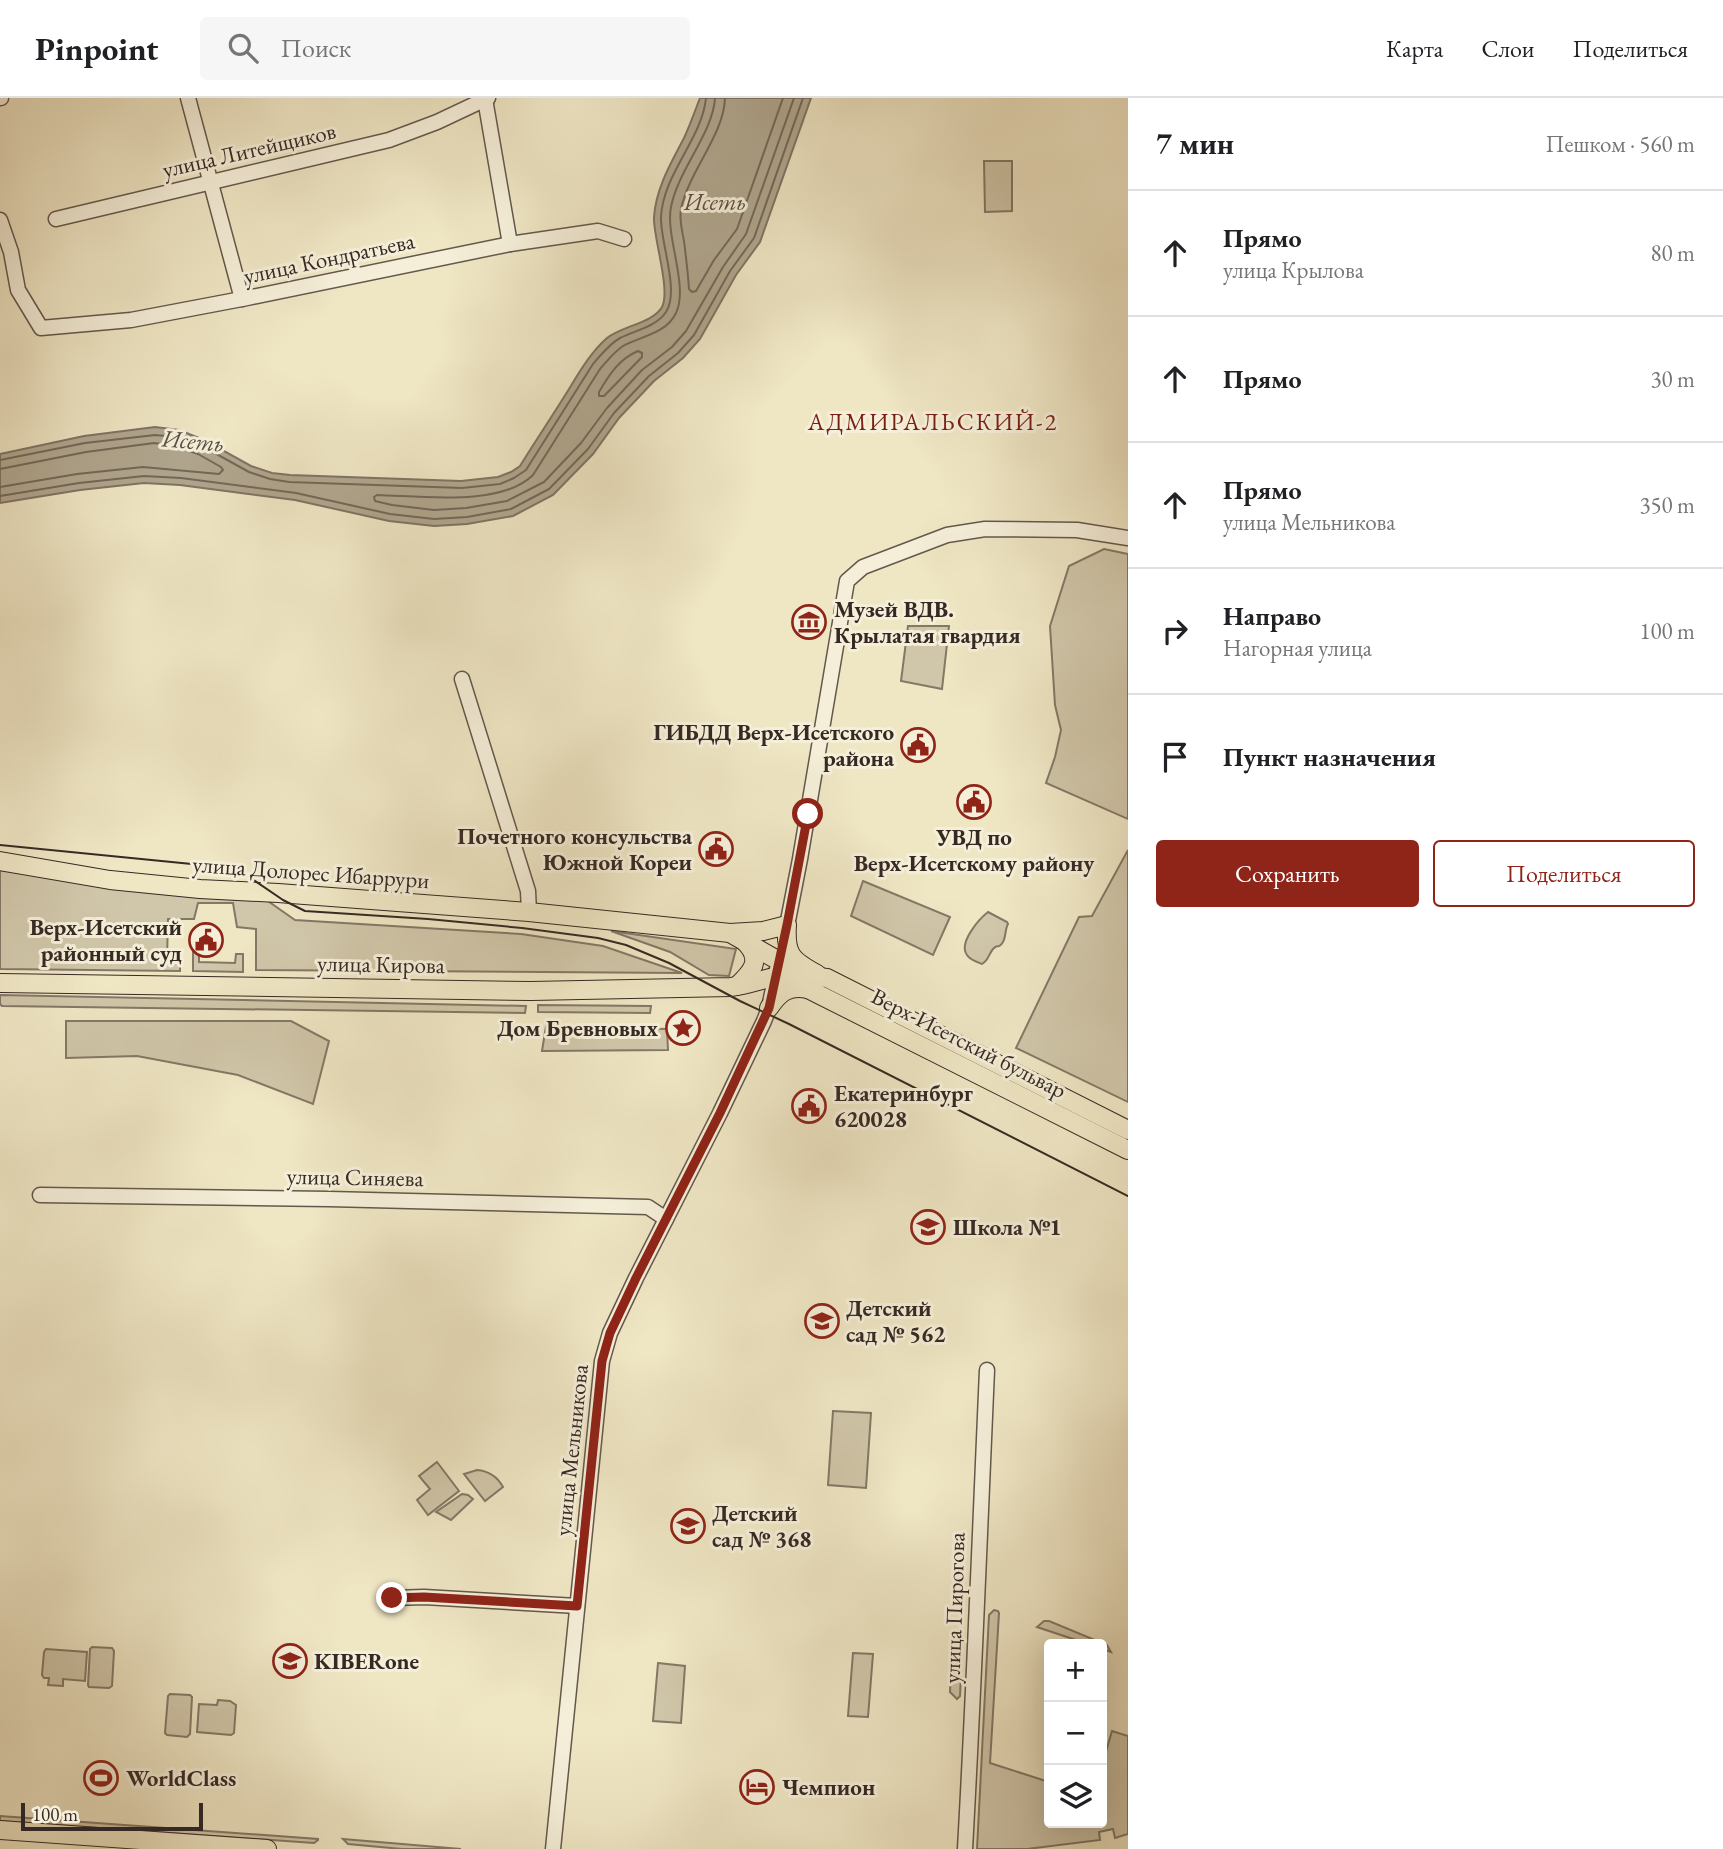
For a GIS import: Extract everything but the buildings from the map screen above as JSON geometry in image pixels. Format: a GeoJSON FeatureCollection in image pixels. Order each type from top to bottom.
{"type":"FeatureCollection","features":[{"type":"Feature","properties":{"kind":"main road","name":"улица Долорес Ибаррури"},"geometry":{"type":"LineString","coordinates":[[0,861],[123,882],[529,912],[736,936],[777,973]]}},
{"type":"Feature","properties":{"kind":"main road"},"geometry":{"type":"LineString","coordinates":[[736,936],[787,925],[786,946],[789,952],[805,967],[827,978]]}},
{"type":"Feature","properties":{"kind":"main road"},"geometry":{"type":"LineString","coordinates":[[736,936],[754,952],[755,961],[740,986],[764,994],[769,1008]]}},
{"type":"Feature","properties":{"kind":"main road","name":"Верх-Исетский бульвар"},"geometry":{"type":"LineString","coordinates":[[777,973],[827,978],[1128,1130]]}},
{"type":"Feature","properties":{"kind":"main road","name":"Верх-Исетский бульвар"},"geometry":{"type":"LineString","coordinates":[[777,973],[1128,1150]]}},
{"type":"Feature","properties":{"kind":"main road","name":"улица Кирова"},"geometry":{"type":"LineString","coordinates":[[0,983],[531,991],[740,986],[777,973]]}},
{"type":"Feature","properties":{"kind":"main road"},"geometry":{"type":"LineString","coordinates":[[769,1008],[785,990],[808,989]]}},
{"type":"Feature","properties":{"kind":"main road"},"geometry":{"type":"LineString","coordinates":[[0,1830],[140,1844],[267,1849]]}},
{"type":"Feature","properties":{"kind":"street"},"geometry":{"type":"LineString","coordinates":[[188,98],[242,299]]}},
{"type":"Feature","properties":{"kind":"street"},"geometry":{"type":"LineString","coordinates":[[486,99],[510,244]]}},
{"type":"Feature","properties":{"kind":"street","name":"улица Литейщиков"},"geometry":{"type":"LineString","coordinates":[[56,219],[389,140],[437,122],[486,99]]}},
{"type":"Feature","properties":{"kind":"street","name":"улица Кондратьева"},"geometry":{"type":"LineString","coordinates":[[0,220],[11,252],[18,290],[41,328],[131,320],[510,244],[598,231],[624,239]]}},
{"type":"Feature","properties":{"kind":"street","name":"улица Мельникова"},"geometry":{"type":"LineString","coordinates":[[553,1849],[605,1346],[769,1008],[787,925],[847,581],[863,567],[875,562],[947,536],[985,529],[1077,530],[1128,538]]}},
{"type":"Feature","properties":{"kind":"street"},"geometry":{"type":"LineString","coordinates":[[462,679],[528,891],[529,912]]}},
{"type":"Feature","properties":{"kind":"street","name":"улица Синяева"},"geometry":{"type":"LineString","coordinates":[[40,1195],[648,1207],[666,1219]]}},
{"type":"Feature","properties":{"kind":"street","name":"улица Пирогова"},"geometry":{"type":"LineString","coordinates":[[965,1849],[978,1618],[987,1370]]}},
{"type":"Feature","properties":{"kind":"street"},"geometry":{"type":"LineString","coordinates":[[392,1598],[424,1597],[577,1606]]}},
{"type":"Feature","properties":{"kind":"shaded area"},"geometry":{"type":"Polygon","coordinates":[[[984,161],[1012,161],[1012,211],[985,212],[984,161]]]}},
{"type":"Feature","properties":{"kind":"shaded area"},"geometry":{"type":"Polygon","coordinates":[[[1104,549],[1128,554],[1128,819],[1046,783],[1061,730],[1055,705],[1050,626],[1069,566],[1104,549]]]}},
{"type":"Feature","properties":{"kind":"shaded area"},"geometry":{"type":"Polygon","coordinates":[[[908,626],[949,626],[942,689],[901,681],[908,626]]]}},
{"type":"Feature","properties":{"kind":"shaded area"},"geometry":{"type":"Polygon","coordinates":[[[1128,850],[1128,1102],[1016,1048],[1079,917],[1092,916],[1128,850]]]}},
{"type":"Feature","properties":{"kind":"shaded area"},"geometry":{"type":"Polygon","coordinates":[[[0,870],[188,896],[265,899],[295,920],[521,934],[603,946],[682,973],[256,970],[256,929],[237,927],[233,903],[198,903],[194,919],[168,919],[167,960],[180,961],[180,971],[0,969],[0,870]]]}},
{"type":"Feature","properties":{"kind":"shaded area"},"geometry":{"type":"Polygon","coordinates":[[[863,881],[950,917],[933,955],[851,916],[863,881]]]}},
{"type":"Feature","properties":{"kind":"shaded area"},"geometry":{"type":"Polygon","coordinates":[[[988,912],[1008,924],[1003,942],[993,949],[982,964],[968,957],[965,944],[975,926],[988,912]]]}},
{"type":"Feature","properties":{"kind":"shaded area"},"geometry":{"type":"Polygon","coordinates":[[[611,931],[736,949],[729,976],[709,975],[670,952],[611,931]]]}},
{"type":"Feature","properties":{"kind":"shaded area"},"geometry":{"type":"Polygon","coordinates":[[[193,947],[199,947],[199,962],[235,963],[236,954],[243,954],[243,972],[193,971],[193,947]]]}},
{"type":"Feature","properties":{"kind":"shaded area"},"geometry":{"type":"Polygon","coordinates":[[[0,995],[526,1006],[525,1013],[2,1006],[0,995]]]}},
{"type":"Feature","properties":{"kind":"shaded area"},"geometry":{"type":"Polygon","coordinates":[[[538,1005],[651,1006],[650,1013],[538,1012],[538,1005]]]}},
{"type":"Feature","properties":{"kind":"shaded area"},"geometry":{"type":"Polygon","coordinates":[[[66,1021],[291,1021],[329,1041],[313,1104],[238,1075],[137,1056],[66,1058],[66,1021]]]}},
{"type":"Feature","properties":{"kind":"shaded area"},"geometry":{"type":"Polygon","coordinates":[[[546,1026],[667,1029],[668,1050],[542,1051],[546,1026]]]}},
{"type":"Feature","properties":{"kind":"shaded area"},"geometry":{"type":"Polygon","coordinates":[[[833,1411],[871,1413],[866,1488],[828,1485],[833,1411]]]}},
{"type":"Feature","properties":{"kind":"shaded area"},"geometry":{"type":"Polygon","coordinates":[[[437,1462],[459,1491],[428,1515],[417,1500],[430,1489],[419,1476],[437,1462]]]}},
{"type":"Feature","properties":{"kind":"shaded area"},"geometry":{"type":"Polygon","coordinates":[[[477,1470],[492,1475],[503,1487],[485,1501],[464,1474],[477,1470]]]}},
{"type":"Feature","properties":{"kind":"shaded area"},"geometry":{"type":"Polygon","coordinates":[[[462,1494],[473,1499],[451,1520],[436,1512],[462,1494]]]}},
{"type":"Feature","properties":{"kind":"shaded area"},"geometry":{"type":"Polygon","coordinates":[[[994,1610],[999,1613],[990,1763],[1044,1780],[1044,1828],[1107,1828],[1107,1748],[1112,1731],[1128,1736],[1128,1834],[1115,1838],[1113,1829],[1099,1832],[1100,1840],[1027,1849],[977,1849],[989,1615],[994,1610]]]}},
{"type":"Feature","properties":{"kind":"shaded area"},"geometry":{"type":"Polygon","coordinates":[[[1044,1621],[1049,1621],[1092,1639],[1073,1639],[1037,1627],[1044,1621]]]}},
{"type":"Feature","properties":{"kind":"shaded area"},"geometry":{"type":"Polygon","coordinates":[[[952,1645],[962,1656],[960,1696],[957,1699],[950,1692],[952,1645]]]}},
{"type":"Feature","properties":{"kind":"shaded area"},"geometry":{"type":"Polygon","coordinates":[[[92,1647],[112,1648],[114,1651],[112,1686],[109,1688],[88,1685],[92,1647]]]}},
{"type":"Feature","properties":{"kind":"shaded area"},"geometry":{"type":"Polygon","coordinates":[[[46,1649],[87,1652],[85,1681],[63,1679],[63,1686],[48,1685],[49,1678],[42,1675],[46,1649]]]}},
{"type":"Feature","properties":{"kind":"shaded area"},"geometry":{"type":"Polygon","coordinates":[[[853,1653],[873,1654],[868,1717],[848,1716],[853,1653]]]}},
{"type":"Feature","properties":{"kind":"shaded area"},"geometry":{"type":"Polygon","coordinates":[[[658,1663],[685,1666],[681,1723],[653,1721],[658,1663]]]}},
{"type":"Feature","properties":{"kind":"shaded area"},"geometry":{"type":"Polygon","coordinates":[[[170,1694],[192,1697],[190,1734],[187,1737],[165,1733],[170,1694]]]}},
{"type":"Feature","properties":{"kind":"shaded area"},"geometry":{"type":"Polygon","coordinates":[[[218,1700],[230,1701],[236,1705],[234,1733],[197,1732],[199,1704],[217,1705],[218,1700]]]}},
{"type":"Feature","properties":{"kind":"shaded area"},"geometry":{"type":"Polygon","coordinates":[[[0,1816],[318,1840],[314,1843],[0,1821],[0,1816]]]}},
{"type":"Feature","properties":{"kind":"shaded area"},"geometry":{"type":"Polygon","coordinates":[[[343,1839],[461,1849],[402,1849],[348,1844],[343,1839]]]}},
{"type":"Feature","properties":{"kind":"water","name":"Исеть"},"geometry":{"type":"Polygon","coordinates":[[[700,98],[811,98],[760,242],[736,275],[700,339],[619,418],[593,454],[553,495],[513,516],[467,524],[434,526],[389,521],[295,500],[144,483],[0,503],[0,454],[84,436],[155,427],[179,430],[204,440],[251,466],[272,473],[461,481],[498,477],[511,472],[520,466],[601,343],[613,334],[652,317],[662,307],[664,289],[654,226],[655,206],[665,176],[700,98]]]}},
{"type":"Feature","properties":{"kind":"tram line"},"geometry":{"type":"LineString","coordinates":[[0,845],[239,870],[283,900],[305,911],[522,928],[598,938],[626,945],[669,963],[1128,1196]]}},
{"type":"Feature","properties":{"kind":"place","name":"Музей ВДВ. Крылатая гвардия"},"geometry":{"type":"Point","coordinates":[809,622]}},
{"type":"Feature","properties":{"kind":"place","name":"ГИБДД Верх-Исетского района"},"geometry":{"type":"Point","coordinates":[918,745]}},
{"type":"Feature","properties":{"kind":"place","name":"УВД по Верх-Исетскому району"},"geometry":{"type":"Point","coordinates":[974,802]}},
{"type":"Feature","properties":{"kind":"place","name":"Почетного консульства Южной Кореи"},"geometry":{"type":"Point","coordinates":[716,849]}},
{"type":"Feature","properties":{"kind":"place","name":"Верх-Исетский районный суд"},"geometry":{"type":"Point","coordinates":[206,940]}},
{"type":"Feature","properties":{"kind":"place","name":"Дом Бревновых"},"geometry":{"type":"Point","coordinates":[683,1028]}},
{"type":"Feature","properties":{"kind":"place","name":"Екатеринбург 620028"},"geometry":{"type":"Point","coordinates":[809,1106]}},
{"type":"Feature","properties":{"kind":"place","name":"Школа №1"},"geometry":{"type":"Point","coordinates":[928,1227]}},
{"type":"Feature","properties":{"kind":"place","name":"Детский сад № 562"},"geometry":{"type":"Point","coordinates":[822,1321]}},
{"type":"Feature","properties":{"kind":"place","name":"Детский сад № 368"},"geometry":{"type":"Point","coordinates":[688,1526]}},
{"type":"Feature","properties":{"kind":"place","name":"KIBERone"},"geometry":{"type":"Point","coordinates":[290,1661]}},
{"type":"Feature","properties":{"kind":"place","name":"WorldClass"},"geometry":{"type":"Point","coordinates":[101,1778]}},
{"type":"Feature","properties":{"kind":"place","name":"Чемпион"},"geometry":{"type":"Point","coordinates":[757,1787]}},
{"type":"Feature","properties":{"kind":"district","name":"АДМИРАЛЬСКИЙ-2"},"geometry":{"type":"Point","coordinates":[933,422]}},
{"type":"Feature","properties":{"kind":"route"},"geometry":{"type":"LineString","coordinates":[[392,1598],[424,1597],[577,1606],[605,1346],[769,1008],[808,814]]}}]}
